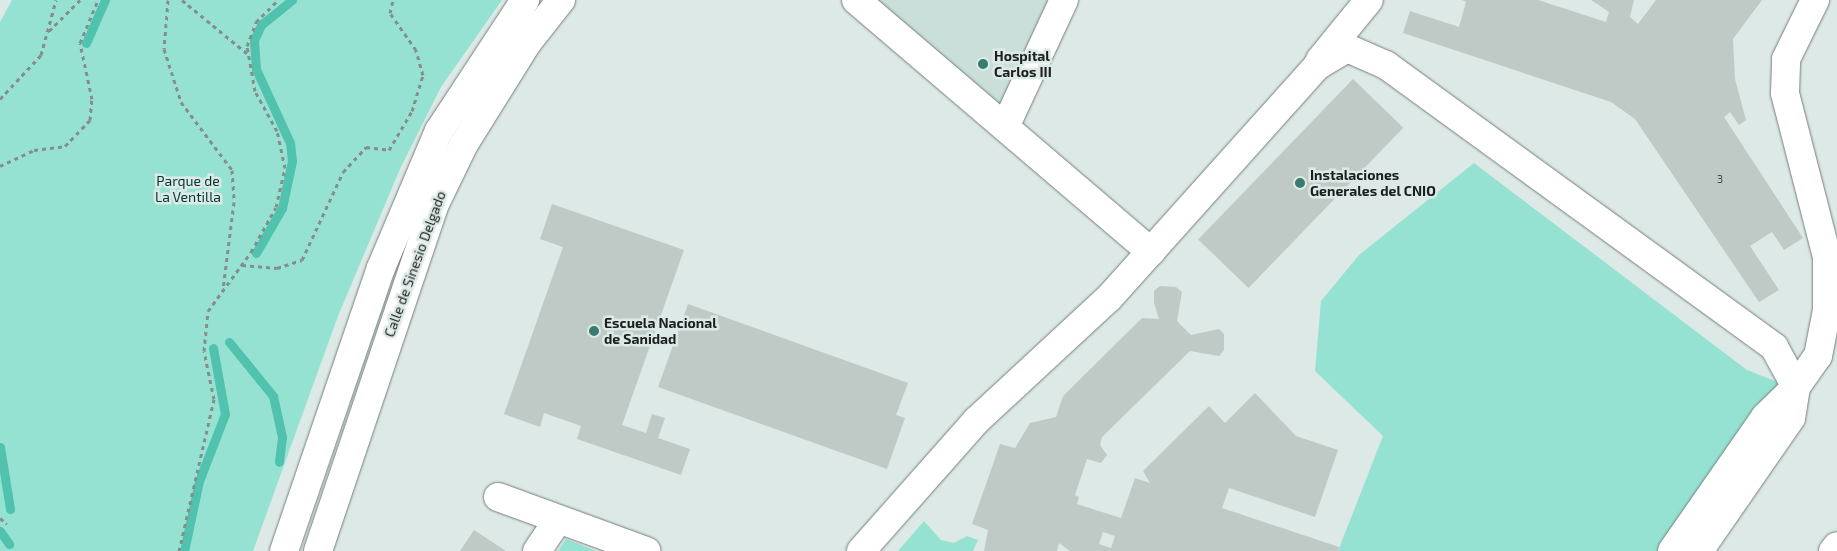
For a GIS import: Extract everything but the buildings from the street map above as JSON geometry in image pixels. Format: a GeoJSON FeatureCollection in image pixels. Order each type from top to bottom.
{"type":"FeatureCollection","features":[{"type":"Feature","properties":{"kind":"main road","name":"Calle de Sinesio Delgado"},"geometry":{"type":"LineString","coordinates":[[284,551],[381,268],[439,131],[525,0]]}},
{"type":"Feature","properties":{"kind":"main road","name":"Calle de Sinesio Delgado"},"geometry":{"type":"LineString","coordinates":[[318,551],[434,206],[464,144],[527,43],[561,0]]}},
{"type":"Feature","properties":{"kind":"main road"},"geometry":{"type":"LineString","coordinates":[[856,0],[1151,252]]}},
{"type":"Feature","properties":{"kind":"main road"},"geometry":{"type":"LineString","coordinates":[[1005,127],[1064,0]]}},
{"type":"Feature","properties":{"kind":"main road"},"geometry":{"type":"LineString","coordinates":[[861,551],[976,421],[1109,298],[1316,66],[1369,0]]}},
{"type":"Feature","properties":{"kind":"main road"},"geometry":{"type":"LineString","coordinates":[[1672,551],[1765,417],[1796,387],[1818,356],[1827,310],[1822,230],[1785,93],[1786,59],[1815,0]]}},
{"type":"Feature","properties":{"kind":"main road"},"geometry":{"type":"LineString","coordinates":[[1316,66],[1347,48],[1386,65],[1774,347],[1796,387],[1791,418],[1699,551]]}},
{"type":"Feature","properties":{"kind":"main road"},"geometry":{"type":"LineString","coordinates":[[498,497],[646,551]]}},
{"type":"Feature","properties":{"kind":"main road"},"geometry":{"type":"LineString","coordinates":[[537,551],[558,520]]}},
{"type":"Feature","properties":{"kind":"main road"},"geometry":{"type":"LineString","coordinates":[[1833,551],[1837,546]]}},
{"type":"Feature","properties":{"kind":"path"},"geometry":{"type":"LineString","coordinates":[[0,99],[41,55],[56,0]]}},
{"type":"Feature","properties":{"kind":"path"},"geometry":{"type":"LineString","coordinates":[[47,33],[60,15],[80,0]]}},
{"type":"Feature","properties":{"kind":"path"},"geometry":{"type":"LineString","coordinates":[[0,166],[34,150],[65,146],[90,120],[92,99],[80,42],[98,0]]}},
{"type":"Feature","properties":{"kind":"path"},"geometry":{"type":"LineString","coordinates":[[168,0],[164,50],[181,102],[232,170],[234,202],[223,289]]}},
{"type":"Feature","properties":{"kind":"path"},"geometry":{"type":"LineString","coordinates":[[182,0],[249,55]]}},
{"type":"Feature","properties":{"kind":"path"},"geometry":{"type":"LineString","coordinates":[[179,551],[214,399],[204,351],[208,312],[241,265],[276,207],[285,168],[277,131],[255,90],[247,46],[256,22],[278,0]]}},
{"type":"Feature","properties":{"kind":"path"},"geometry":{"type":"LineString","coordinates":[[241,265],[277,268],[302,260],[343,172],[366,147],[389,150],[412,111],[423,75],[416,50],[390,12],[394,0]]}},
{"type":"Feature","properties":{"kind":"shaded area","name":"Hospital Carlos III"},"geometry":{"type":"Polygon","coordinates":[[[856,0],[1067,0],[1005,127],[856,0]]]}},
{"type":"Feature","properties":{"kind":"green space","name":"Parque de La Ventilla"},"geometry":{"type":"Polygon","coordinates":[[[12,0],[502,0],[441,87],[400,169],[338,316],[253,551],[0,551],[0,22],[12,0]]]}},
{"type":"Feature","properties":{"kind":"green space"},"geometry":{"type":"Polygon","coordinates":[[[1474,163],[1747,370],[1780,383],[1661,551],[1338,551],[1383,436],[1315,371],[1321,301],[1359,255],[1474,163]]]}},
{"type":"Feature","properties":{"kind":"green space"},"geometry":{"type":"Polygon","coordinates":[[[924,521],[941,540],[954,543],[967,536],[978,540],[973,551],[898,551],[924,521]]]}},
{"type":"Feature","properties":{"kind":"green space"},"geometry":{"type":"Polygon","coordinates":[[[566,539],[596,551],[558,551],[566,539]]]}},
{"type":"Feature","properties":{"kind":"waterway"},"geometry":{"type":"LineString","coordinates":[[86,43],[105,0]]}},
{"type":"Feature","properties":{"kind":"waterway"},"geometry":{"type":"LineString","coordinates":[[256,253],[282,208],[292,161],[290,143],[256,69],[254,40],[261,25],[292,0]]}},
{"type":"Feature","properties":{"kind":"waterway"},"geometry":{"type":"LineString","coordinates":[[229,342],[273,396],[282,437],[279,462]]}},
{"type":"Feature","properties":{"kind":"waterway"},"geometry":{"type":"LineString","coordinates":[[184,551],[199,481],[225,414],[213,348]]}},
{"type":"Feature","properties":{"kind":"waterway"},"geometry":{"type":"LineString","coordinates":[[0,447],[10,509]]}},
{"type":"Feature","properties":{"kind":"waterway"},"geometry":{"type":"LineString","coordinates":[[0,531],[9,544]]}},
{"type":"Feature","properties":{"kind":"place","name":"Hospital Carlos III"},"geometry":{"type":"Point","coordinates":[983,64]}},
{"type":"Feature","properties":{"kind":"place","name":"Instalaciones Generales del CNIO"},"geometry":{"type":"Point","coordinates":[1300,183]}},
{"type":"Feature","properties":{"kind":"place","name":"Escuela Nacional de Sanidad"},"geometry":{"type":"Point","coordinates":[594,331]}}]}
